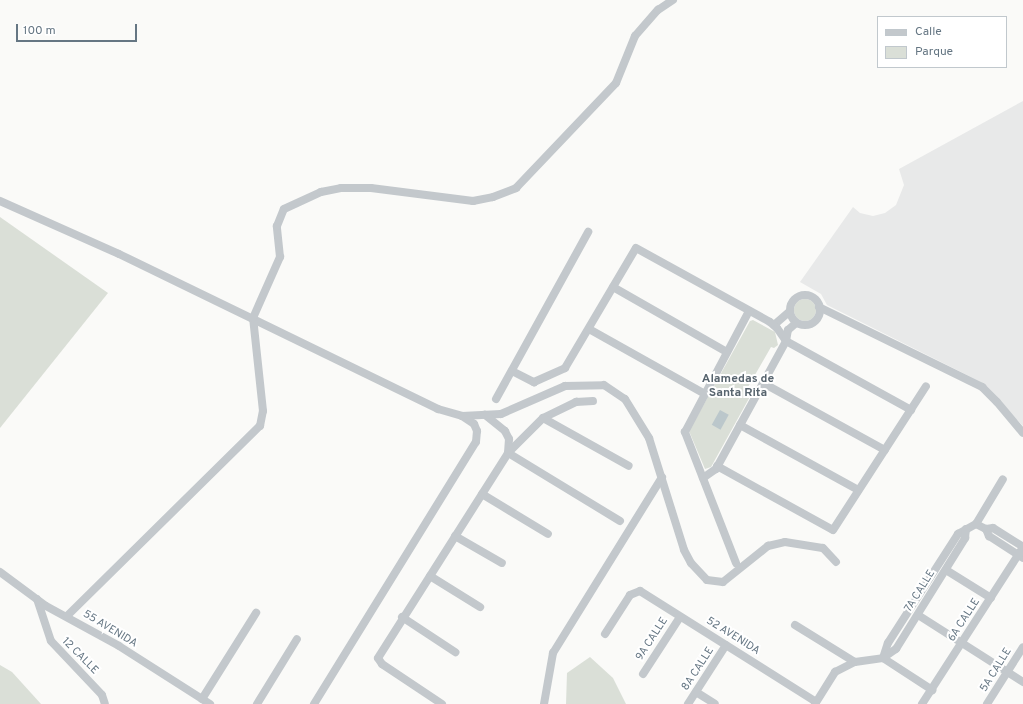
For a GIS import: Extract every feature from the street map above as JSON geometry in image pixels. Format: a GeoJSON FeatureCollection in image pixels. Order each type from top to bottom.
{"type":"FeatureCollection","features":[{"type":"Feature","properties":{"kind":"street"},"geometry":{"type":"LineString","coordinates":[[66,616],[260,426],[264,411],[254,318],[280,257],[277,226],[284,209],[321,192],[341,188],[371,188],[473,201],[493,197],[516,188],[616,83],[635,36],[658,10],[673,0]]}},
{"type":"Feature","properties":{"kind":"street"},"geometry":{"type":"LineString","coordinates":[[0,201],[119,254],[254,318],[438,409],[462,416],[474,424],[477,431],[476,442],[314,704]]}},
{"type":"Feature","properties":{"kind":"street"},"geometry":{"type":"LineString","coordinates":[[496,399],[588,232]]}},
{"type":"Feature","properties":{"kind":"street"},"geometry":{"type":"LineString","coordinates":[[512,371],[533,382],[562,370],[570,362],[636,248],[774,325],[786,341],[911,410]]}},
{"type":"Feature","properties":{"kind":"street"},"geometry":{"type":"LineString","coordinates":[[613,288],[727,352]]}},
{"type":"Feature","properties":{"kind":"street"},"geometry":{"type":"LineString","coordinates":[[774,325],[790,311],[793,302],[801,296],[814,299],[819,307],[982,387],[997,402],[1023,433]]}},
{"type":"Feature","properties":{"kind":"street"},"geometry":{"type":"LineString","coordinates":[[818,317],[819,307]]}},
{"type":"Feature","properties":{"kind":"street"},"geometry":{"type":"LineString","coordinates":[[736,563],[685,432],[749,311]]}},
{"type":"Feature","properties":{"kind":"street"},"geometry":{"type":"LineString","coordinates":[[790,311],[796,323]]}},
{"type":"Feature","properties":{"kind":"street"},"geometry":{"type":"LineString","coordinates":[[796,323],[808,325],[818,317],[837,315]]}},
{"type":"Feature","properties":{"kind":"street"},"geometry":{"type":"LineString","coordinates":[[703,478],[711,474],[717,466],[786,341],[788,330],[796,323]]}},
{"type":"Feature","properties":{"kind":"street"},"geometry":{"type":"LineString","coordinates":[[588,329],[705,394]]}},
{"type":"Feature","properties":{"kind":"street"},"geometry":{"type":"LineString","coordinates":[[763,383],[885,450]]}},
{"type":"Feature","properties":{"kind":"street"},"geometry":{"type":"LineString","coordinates":[[462,416],[501,414],[565,386],[604,385],[625,399],[649,438],[684,550],[691,563],[707,580],[723,582],[768,546],[785,542],[823,548],[836,562]]}},
{"type":"Feature","properties":{"kind":"street"},"geometry":{"type":"LineString","coordinates":[[717,466],[831,531],[926,386]]}},
{"type":"Feature","properties":{"kind":"street"},"geometry":{"type":"LineString","coordinates":[[442,704],[382,664],[378,658],[402,617],[430,576],[508,453],[543,418],[576,402],[593,400]]}},
{"type":"Feature","properties":{"kind":"street"},"geometry":{"type":"LineString","coordinates":[[485,415],[505,431],[509,439],[508,453]]}},
{"type":"Feature","properties":{"kind":"street"},"geometry":{"type":"LineString","coordinates":[[543,418],[629,466]]}},
{"type":"Feature","properties":{"kind":"street"},"geometry":{"type":"LineString","coordinates":[[740,425],[858,490]]}},
{"type":"Feature","properties":{"kind":"street"},"geometry":{"type":"LineString","coordinates":[[508,453],[620,520]]}},
{"type":"Feature","properties":{"kind":"street"},"geometry":{"type":"LineString","coordinates":[[544,704],[553,653],[662,477]]}},
{"type":"Feature","properties":{"kind":"street"},"geometry":{"type":"LineString","coordinates":[[1003,479],[976,524],[986,529],[994,528],[1023,547]]}},
{"type":"Feature","properties":{"kind":"street"},"geometry":{"type":"LineString","coordinates":[[482,494],[548,534]]}},
{"type":"Feature","properties":{"kind":"street","name":"7A CALLE"},"geometry":{"type":"LineString","coordinates":[[883,658],[888,643],[958,534],[976,524]]}},
{"type":"Feature","properties":{"kind":"street","name":"7A CALLE"},"geometry":{"type":"LineString","coordinates":[[883,658],[896,649],[918,615],[966,538],[966,529]]}},
{"type":"Feature","properties":{"kind":"street"},"geometry":{"type":"LineString","coordinates":[[986,529],[989,536],[1021,556]]}},
{"type":"Feature","properties":{"kind":"street"},"geometry":{"type":"LineString","coordinates":[[455,536],[502,563]]}},
{"type":"Feature","properties":{"kind":"street","name":"6A CALLE"},"geometry":{"type":"LineString","coordinates":[[922,704],[991,598],[1021,556],[1023,547]]}},
{"type":"Feature","properties":{"kind":"street"},"geometry":{"type":"LineString","coordinates":[[946,570],[991,598]]}},
{"type":"Feature","properties":{"kind":"street","name":"55 AVENIDA"},"geometry":{"type":"LineString","coordinates":[[0,572],[46,606],[66,616],[210,704]]}},
{"type":"Feature","properties":{"kind":"street"},"geometry":{"type":"LineString","coordinates":[[430,576],[480,608]]}},
{"type":"Feature","properties":{"kind":"street","name":"52 AVENIDA"},"geometry":{"type":"LineString","coordinates":[[605,634],[630,594],[637,591],[726,645],[816,703]]}},
{"type":"Feature","properties":{"kind":"street","name":"12 CALLE"},"geometry":{"type":"LineString","coordinates":[[36,598],[51,641],[102,695],[105,704]]}},
{"type":"Feature","properties":{"kind":"street"},"geometry":{"type":"LineString","coordinates":[[202,699],[256,613]]}},
{"type":"Feature","properties":{"kind":"street"},"geometry":{"type":"LineString","coordinates":[[918,615],[1023,682]]}},
{"type":"Feature","properties":{"kind":"street"},"geometry":{"type":"LineString","coordinates":[[402,617],[455,652]]}},
{"type":"Feature","properties":{"kind":"street","name":"9A CALLE"},"geometry":{"type":"LineString","coordinates":[[643,674],[680,617]]}},
{"type":"Feature","properties":{"kind":"street"},"geometry":{"type":"LineString","coordinates":[[795,625],[856,662]]}},
{"type":"Feature","properties":{"kind":"street"},"geometry":{"type":"LineString","coordinates":[[257,704],[297,639]]}},
{"type":"Feature","properties":{"kind":"street","name":"8A CALLE"},"geometry":{"type":"LineString","coordinates":[[688,704],[726,645]]}},
{"type":"Feature","properties":{"kind":"street","name":"5A CALLE"},"geometry":{"type":"LineString","coordinates":[[987,704],[1023,647]]}},
{"type":"Feature","properties":{"kind":"street"},"geometry":{"type":"LineString","coordinates":[[816,703],[833,673],[856,662],[883,658],[932,690]]}},
{"type":"Feature","properties":{"kind":"street"},"geometry":{"type":"LineString","coordinates":[[696,692],[715,704]]}},
{"type":"Feature","properties":{"kind":"shaded area"},"geometry":{"type":"Polygon","coordinates":[[[1023,101],[1023,426],[983,383],[827,305],[821,294],[800,282],[853,207],[860,213],[873,216],[885,213],[896,205],[904,185],[899,169],[1023,101]]]}},
{"type":"Feature","properties":{"kind":"shaded area"},"geometry":{"type":"Polygon","coordinates":[[[720,410],[729,415],[721,430],[712,425],[720,410]]]}},
{"type":"Feature","properties":{"kind":"green space"},"geometry":{"type":"Polygon","coordinates":[[[0,217],[108,293],[0,428],[0,217]]]}},
{"type":"Feature","properties":{"kind":"green space"},"geometry":{"type":"Polygon","coordinates":[[[805,299],[813,302],[816,310],[813,318],[805,321],[797,318],[794,310],[797,302],[805,299]]]}},
{"type":"Feature","properties":{"kind":"green space"},"geometry":{"type":"Polygon","coordinates":[[[753,320],[775,332],[778,345],[774,348],[771,347],[748,387],[752,393],[711,467],[705,469],[689,431],[750,321],[753,320]]]}},
{"type":"Feature","properties":{"kind":"green space"},"geometry":{"type":"Polygon","coordinates":[[[590,657],[613,678],[626,704],[566,704],[567,673],[590,657]]]}},
{"type":"Feature","properties":{"kind":"green space"},"geometry":{"type":"Polygon","coordinates":[[[0,665],[12,672],[41,704],[0,704],[0,665]]]}},
{"type":"Feature","properties":{"kind":"district","name":"Alamedas de Santa Rita"},"geometry":{"type":"Point","coordinates":[738,387]}}]}
